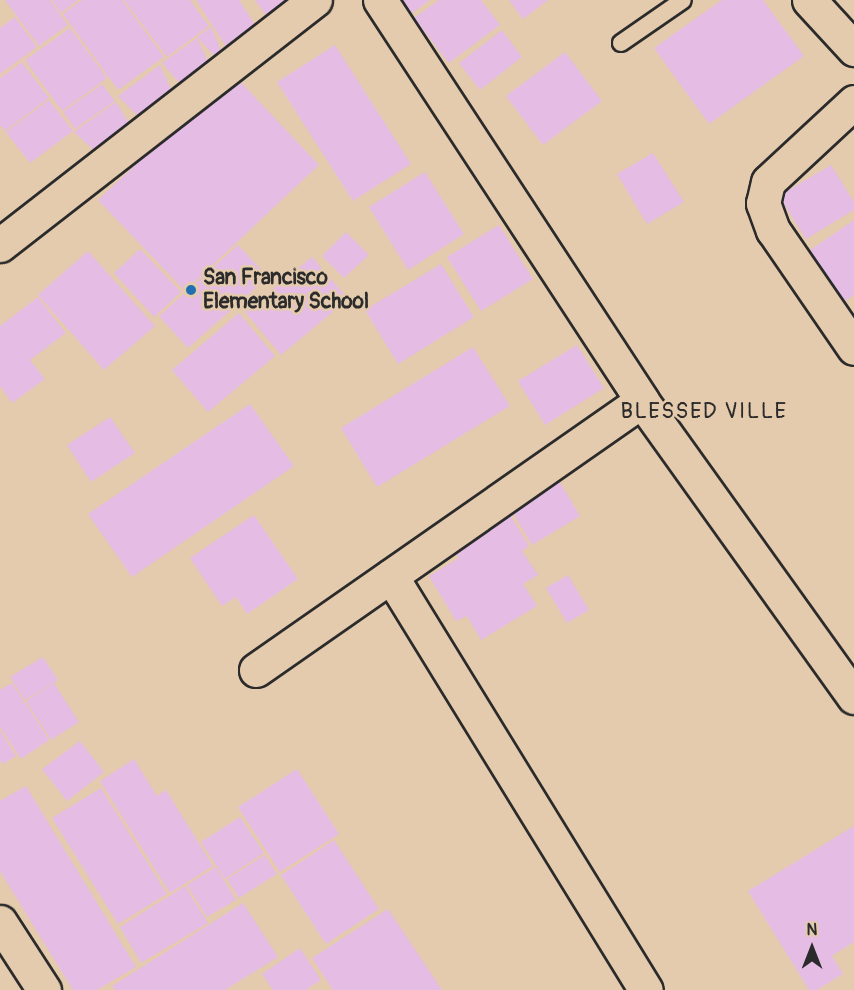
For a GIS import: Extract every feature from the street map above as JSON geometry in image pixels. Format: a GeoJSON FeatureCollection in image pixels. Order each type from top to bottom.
{"type":"FeatureCollection","features":[{"type":"Feature","properties":{"kind":"street"},"geometry":{"type":"LineString","coordinates":[[0,244],[315,0]]}},
{"type":"Feature","properties":{"kind":"street"},"geometry":{"type":"LineString","coordinates":[[380,0],[642,401],[854,697]]}},
{"type":"Feature","properties":{"kind":"street"},"geometry":{"type":"LineString","coordinates":[[809,0],[854,49]]}},
{"type":"Feature","properties":{"kind":"street"},"geometry":{"type":"LineString","coordinates":[[854,102],[768,182],[763,203],[773,230],[854,348]]}},
{"type":"Feature","properties":{"kind":"street"},"geometry":{"type":"LineString","coordinates":[[255,670],[642,401]]}},
{"type":"Feature","properties":{"kind":"street"},"geometry":{"type":"LineString","coordinates":[[391,576],[646,990]]}},
{"type":"Feature","properties":{"kind":"street"},"geometry":{"type":"LineString","coordinates":[[0,922],[44,990]]}},
{"type":"Feature","properties":{"kind":"lane"},"geometry":{"type":"LineString","coordinates":[[621,43],[682,0]]}},
{"type":"Feature","properties":{"kind":"building"},"geometry":{"type":"Polygon","coordinates":[[[5,0],[50,0],[68,25],[39,46],[5,0]]]}},
{"type":"Feature","properties":{"kind":"building"},"geometry":{"type":"Polygon","coordinates":[[[52,0],[78,0],[61,13],[52,0]]]}},
{"type":"Feature","properties":{"kind":"building"},"geometry":{"type":"Polygon","coordinates":[[[82,0],[122,0],[164,57],[118,90],[63,14],[82,0]]]}},
{"type":"Feature","properties":{"kind":"building"},"geometry":{"type":"Polygon","coordinates":[[[124,0],[190,0],[209,26],[167,57],[124,0]]]}},
{"type":"Feature","properties":{"kind":"building"},"geometry":{"type":"Polygon","coordinates":[[[196,0],[239,0],[259,31],[229,51],[196,0]]]}},
{"type":"Feature","properties":{"kind":"building"},"geometry":{"type":"Polygon","coordinates":[[[255,0],[286,0],[266,15],[255,0]]]}},
{"type":"Feature","properties":{"kind":"building"},"geometry":{"type":"Polygon","coordinates":[[[401,0],[430,0],[411,14],[401,0]]]}},
{"type":"Feature","properties":{"kind":"building"},"geometry":{"type":"Polygon","coordinates":[[[439,0],[481,0],[500,25],[449,63],[414,18],[439,0]]]}},
{"type":"Feature","properties":{"kind":"building"},"geometry":{"type":"Polygon","coordinates":[[[509,0],[548,0],[523,19],[509,0]]]}},
{"type":"Feature","properties":{"kind":"building"},"geometry":{"type":"Polygon","coordinates":[[[722,0],[763,0],[804,56],[709,124],[654,48],[722,0]]]}},
{"type":"Feature","properties":{"kind":"building"},"geometry":{"type":"Polygon","coordinates":[[[15,17],[37,47],[0,74],[0,28],[15,17]]]}},
{"type":"Feature","properties":{"kind":"building"},"geometry":{"type":"Polygon","coordinates":[[[211,27],[223,54],[217,59],[197,37],[211,27]]]}},
{"type":"Feature","properties":{"kind":"building"},"geometry":{"type":"Polygon","coordinates":[[[70,28],[107,78],[62,111],[25,60],[70,28]]]}},
{"type":"Feature","properties":{"kind":"building"},"geometry":{"type":"Polygon","coordinates":[[[502,30],[522,57],[480,90],[459,63],[502,30]]]}},
{"type":"Feature","properties":{"kind":"building"},"geometry":{"type":"Polygon","coordinates":[[[197,38],[210,66],[183,87],[162,63],[197,38]]]}},
{"type":"Feature","properties":{"kind":"building"},"geometry":{"type":"Polygon","coordinates":[[[335,45],[411,164],[353,201],[277,82],[335,45]]]}},
{"type":"Feature","properties":{"kind":"building"},"geometry":{"type":"Polygon","coordinates":[[[565,52],[602,101],[543,145],[506,96],[565,52]]]}},
{"type":"Feature","properties":{"kind":"building"},"geometry":{"type":"Polygon","coordinates":[[[22,62],[49,98],[5,131],[0,125],[0,78],[22,62]]]}},
{"type":"Feature","properties":{"kind":"building"},"geometry":{"type":"Polygon","coordinates":[[[160,65],[173,94],[141,119],[118,96],[160,65]]]}},
{"type":"Feature","properties":{"kind":"building"},"geometry":{"type":"Polygon","coordinates":[[[233,74],[319,165],[185,291],[98,200],[233,74]]]}},
{"type":"Feature","properties":{"kind":"building"},"geometry":{"type":"Polygon","coordinates":[[[102,84],[115,101],[75,129],[63,112],[102,84]]]}},
{"type":"Feature","properties":{"kind":"building"},"geometry":{"type":"Polygon","coordinates":[[[49,100],[73,131],[30,163],[6,132],[49,100]]]}},
{"type":"Feature","properties":{"kind":"building"},"geometry":{"type":"Polygon","coordinates":[[[116,102],[130,125],[95,151],[74,132],[116,102]]]}},
{"type":"Feature","properties":{"kind":"building"},"geometry":{"type":"Polygon","coordinates":[[[653,153],[684,202],[647,224],[617,174],[653,153]]]}},
{"type":"Feature","properties":{"kind":"building"},"geometry":{"type":"Polygon","coordinates":[[[831,165],[854,202],[854,210],[806,239],[779,196],[831,165]]]}},
{"type":"Feature","properties":{"kind":"building"},"geometry":{"type":"Polygon","coordinates":[[[425,172],[464,234],[408,270],[369,207],[425,172]]]}},
{"type":"Feature","properties":{"kind":"building"},"geometry":{"type":"Polygon","coordinates":[[[854,220],[854,295],[835,308],[800,257],[854,220]]]}},
{"type":"Feature","properties":{"kind":"building"},"geometry":{"type":"Polygon","coordinates":[[[499,225],[533,279],[481,311],[447,257],[499,225]]]}},
{"type":"Feature","properties":{"kind":"building"},"geometry":{"type":"Polygon","coordinates":[[[346,232],[369,255],[344,278],[322,256],[346,232]]]}},
{"type":"Feature","properties":{"kind":"building"},"geometry":{"type":"Polygon","coordinates":[[[238,245],[268,277],[188,348],[159,316],[238,245]]]}},
{"type":"Feature","properties":{"kind":"building"},"geometry":{"type":"Polygon","coordinates":[[[140,249],[181,292],[154,317],[114,273],[140,249]]]}},
{"type":"Feature","properties":{"kind":"building"},"geometry":{"type":"Polygon","coordinates":[[[88,251],[155,326],[104,370],[38,295],[88,251]]]}},
{"type":"Feature","properties":{"kind":"building"},"geometry":{"type":"Polygon","coordinates":[[[312,257],[348,299],[281,355],[245,312],[312,257]]]}},
{"type":"Feature","properties":{"kind":"building"},"geometry":{"type":"Polygon","coordinates":[[[441,264],[474,317],[398,364],[365,310],[441,264]]]}},
{"type":"Feature","properties":{"kind":"building"},"geometry":{"type":"Polygon","coordinates":[[[38,297],[66,333],[30,360],[45,379],[12,403],[0,386],[0,326],[38,297]]]}},
{"type":"Feature","properties":{"kind":"building"},"geometry":{"type":"Polygon","coordinates":[[[239,313],[275,356],[208,412],[172,370],[239,313]]]}},
{"type":"Feature","properties":{"kind":"building"},"geometry":{"type":"Polygon","coordinates":[[[577,345],[604,388],[545,425],[518,381],[577,345]]]}},
{"type":"Feature","properties":{"kind":"building"},"geometry":{"type":"Polygon","coordinates":[[[473,347],[510,406],[377,487],[341,428],[473,347]]]}},
{"type":"Feature","properties":{"kind":"building"},"geometry":{"type":"Polygon","coordinates":[[[250,404],[294,466],[132,577],[88,514],[250,404]]]}},
{"type":"Feature","properties":{"kind":"building"},"geometry":{"type":"Polygon","coordinates":[[[110,417],[135,453],[91,482],[67,445],[110,417]]]}},
{"type":"Feature","properties":{"kind":"building"},"geometry":{"type":"Polygon","coordinates":[[[554,472],[580,516],[532,545],[506,501],[554,472]]]}},
{"type":"Feature","properties":{"kind":"building"},"geometry":{"type":"Polygon","coordinates":[[[503,503],[529,546],[522,551],[538,575],[523,584],[537,606],[481,640],[467,616],[456,621],[429,576],[459,558],[451,546],[503,503]]]}},
{"type":"Feature","properties":{"kind":"building"},"geometry":{"type":"Polygon","coordinates":[[[254,515],[298,579],[247,614],[236,597],[222,606],[190,558],[254,515]]]}},
{"type":"Feature","properties":{"kind":"building"},"geometry":{"type":"Polygon","coordinates":[[[568,575],[589,610],[567,623],[546,588],[568,575]]]}},
{"type":"Feature","properties":{"kind":"building"},"geometry":{"type":"Polygon","coordinates":[[[43,657],[58,680],[25,700],[10,677],[43,657]]]}},
{"type":"Feature","properties":{"kind":"building"},"geometry":{"type":"Polygon","coordinates":[[[12,683],[24,701],[21,704],[25,702],[49,740],[21,759],[0,727],[0,690],[12,683]]]}},
{"type":"Feature","properties":{"kind":"building"},"geometry":{"type":"Polygon","coordinates":[[[54,683],[79,722],[51,740],[26,701],[54,683]]]}},
{"type":"Feature","properties":{"kind":"building"},"geometry":{"type":"Polygon","coordinates":[[[0,730],[16,756],[3,764],[0,760],[0,730]]]}},
{"type":"Feature","properties":{"kind":"building"},"geometry":{"type":"Polygon","coordinates":[[[80,741],[104,772],[67,801],[42,769],[80,741]]]}},
{"type":"Feature","properties":{"kind":"building"},"geometry":{"type":"Polygon","coordinates":[[[134,759],[157,796],[166,790],[213,866],[170,893],[100,781],[134,759]]]}},
{"type":"Feature","properties":{"kind":"building"},"geometry":{"type":"Polygon","coordinates":[[[297,769],[339,834],[280,872],[238,807],[297,769]]]}},
{"type":"Feature","properties":{"kind":"building"},"geometry":{"type":"Polygon","coordinates":[[[26,786],[136,967],[97,990],[73,990],[0,871],[0,801],[26,786]]]}},
{"type":"Feature","properties":{"kind":"building"},"geometry":{"type":"Polygon","coordinates":[[[101,788],[167,894],[118,924],[52,818],[101,788]]]}},
{"type":"Feature","properties":{"kind":"building"},"geometry":{"type":"Polygon","coordinates":[[[240,817],[264,853],[225,879],[201,842],[240,817]]]}},
{"type":"Feature","properties":{"kind":"building"},"geometry":{"type":"Polygon","coordinates":[[[854,826],[854,942],[832,956],[843,974],[817,990],[809,990],[748,891],[854,826]]]}},
{"type":"Feature","properties":{"kind":"building"},"geometry":{"type":"Polygon","coordinates":[[[334,840],[379,909],[326,944],[281,875],[334,840]]]}},
{"type":"Feature","properties":{"kind":"building"},"geometry":{"type":"Polygon","coordinates":[[[265,855],[277,874],[239,898],[227,879],[265,855]]]}},
{"type":"Feature","properties":{"kind":"building"},"geometry":{"type":"Polygon","coordinates":[[[216,867],[236,900],[207,917],[187,885],[216,867]]]}},
{"type":"Feature","properties":{"kind":"building"},"geometry":{"type":"Polygon","coordinates":[[[185,886],[208,923],[141,963],[120,927],[185,886]]]}},
{"type":"Feature","properties":{"kind":"building"},"geometry":{"type":"Polygon","coordinates":[[[243,903],[278,957],[225,990],[115,990],[112,986],[243,903]]]}},
{"type":"Feature","properties":{"kind":"building"},"geometry":{"type":"Polygon","coordinates":[[[388,909],[442,990],[333,990],[312,958],[388,909]]]}},
{"type":"Feature","properties":{"kind":"building"},"geometry":{"type":"Polygon","coordinates":[[[300,948],[321,980],[306,990],[273,990],[262,974],[300,948]]]}},
{"type":"Feature","properties":{"kind":"place","name":"San Francisco Elementary School"},"geometry":{"type":"Point","coordinates":[191,290]}},
{"type":"Feature","properties":{"kind":"district","name":"BLESSED VILLE"},"geometry":{"type":"Point","coordinates":[704,412]}}]}
